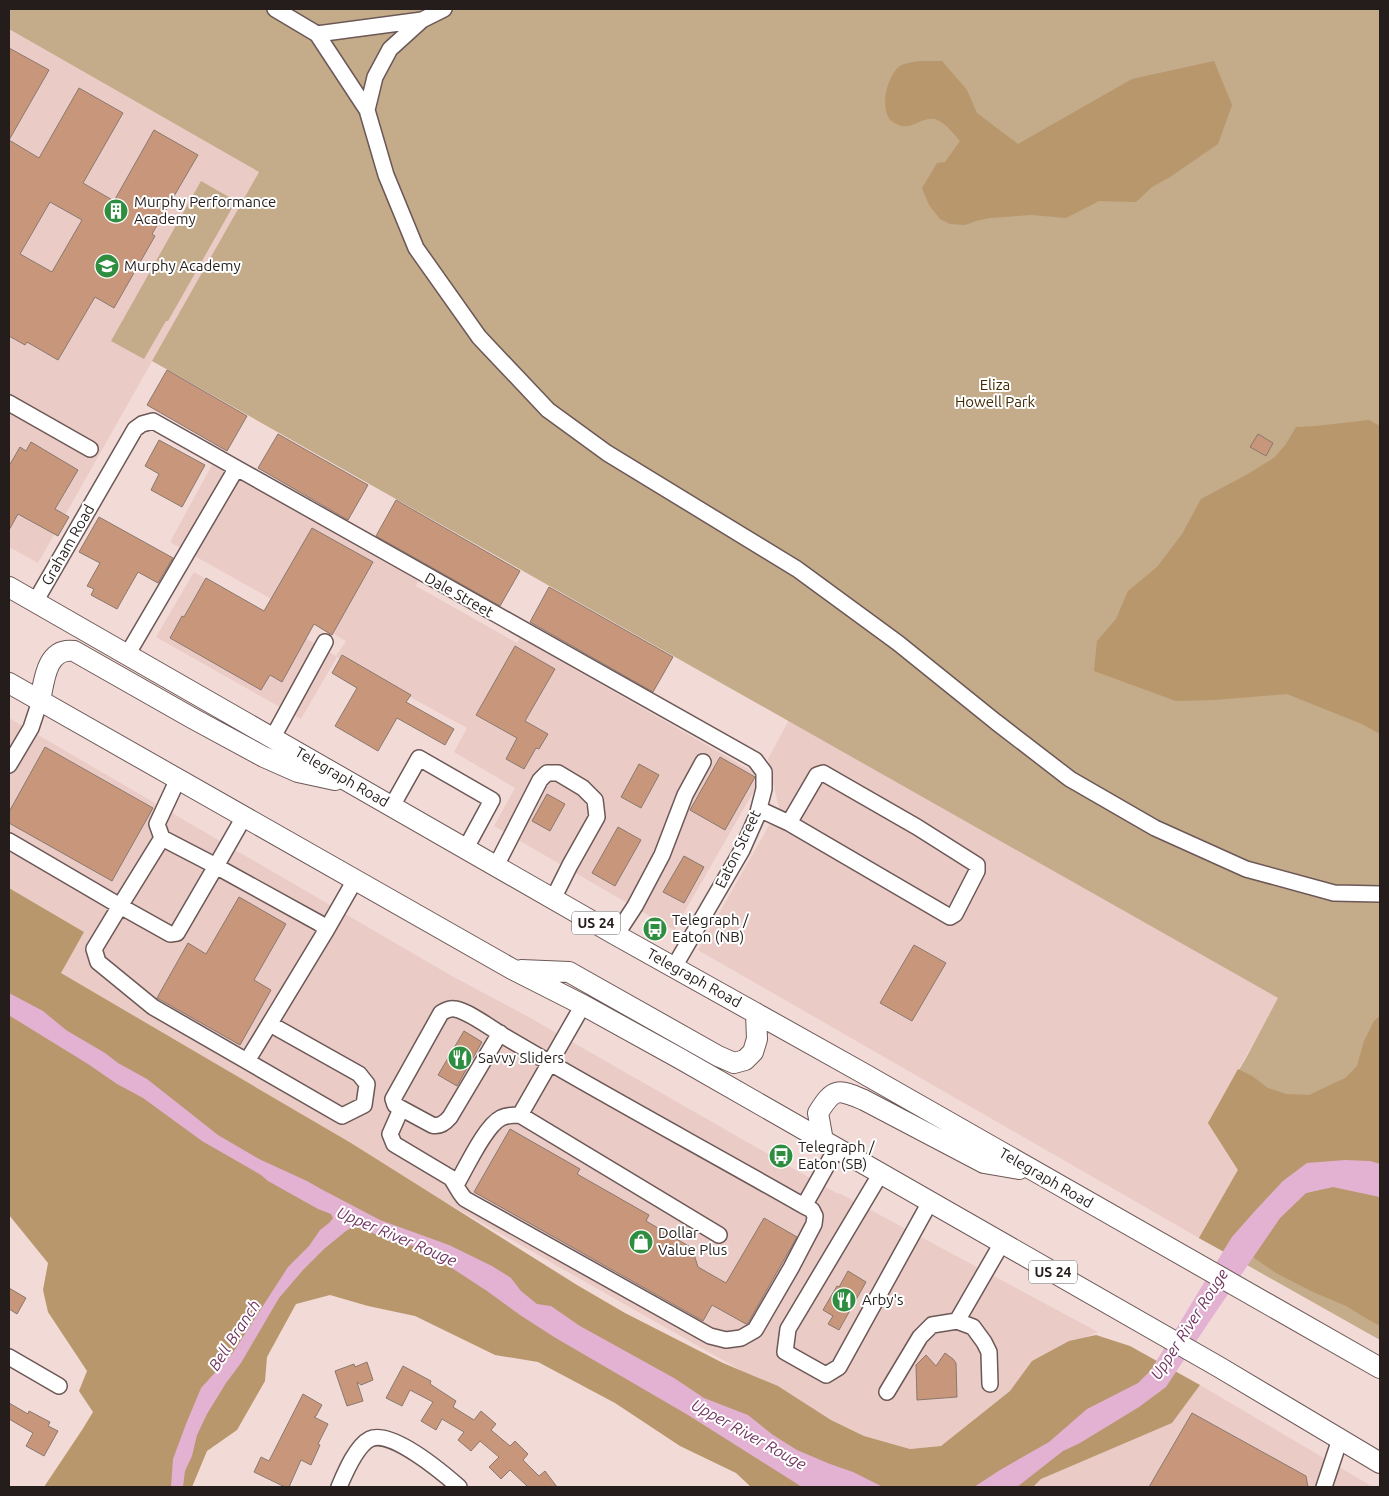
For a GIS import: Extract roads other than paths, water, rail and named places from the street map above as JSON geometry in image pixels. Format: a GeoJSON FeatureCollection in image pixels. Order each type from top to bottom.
{"type":"FeatureCollection","features":[{"type":"Feature","properties":{"kind":"main road","name":"Telegraph Road"},"geometry":{"type":"LineString","coordinates":[[9,587],[616,935],[1380,1368]]}},
{"type":"Feature","properties":{"kind":"main road"},"geometry":{"type":"LineString","coordinates":[[40,701],[44,677],[50,662],[60,652],[66,650],[74,651],[264,757],[298,772],[354,784]]}},
{"type":"Feature","properties":{"kind":"main road","name":"US 24"},"geometry":{"type":"LineString","coordinates":[[9,683],[512,969],[583,1005],[881,1173],[1219,1367],[1380,1463]]}},
{"type":"Feature","properties":{"kind":"main road"},"geometry":{"type":"LineString","coordinates":[[512,969],[569,972],[718,1056],[734,1063],[745,1060],[753,1052],[757,1039],[756,1013]]}},
{"type":"Feature","properties":{"kind":"main road"},"geometry":{"type":"LineString","coordinates":[[830,1145],[818,1113],[827,1098],[835,1093],[845,1092],[864,1100],[984,1163],[1034,1171]]}},
{"type":"Feature","properties":{"kind":"street"},"geometry":{"type":"LineString","coordinates":[[275,9],[317,34],[367,110],[386,175],[416,248],[479,337],[548,410],[607,453],[797,569],[898,643],[996,722],[1078,784],[1154,828],[1246,870],[1334,893],[1380,894]]}},
{"type":"Feature","properties":{"kind":"street"},"geometry":{"type":"LineString","coordinates":[[367,110],[375,77],[390,49],[422,20],[444,9]]}},
{"type":"Feature","properties":{"kind":"street"},"geometry":{"type":"LineString","coordinates":[[317,34],[422,20]]}},
{"type":"Feature","properties":{"kind":"street"},"geometry":{"type":"LineString","coordinates":[[9,403],[90,449]]}},
{"type":"Feature","properties":{"kind":"street","name":"Dale Street"},"geometry":{"type":"LineString","coordinates":[[142,424],[153,421],[755,760],[764,772],[764,780]]}},
{"type":"Feature","properties":{"kind":"street","name":"Graham Road"},"geometry":{"type":"LineString","coordinates":[[35,602],[134,429],[142,424]]}},
{"type":"Feature","properties":{"kind":"street"},"geometry":{"type":"LineString","coordinates":[[127,654],[236,469]]}},
{"type":"Feature","properties":{"kind":"street"},"geometry":{"type":"LineString","coordinates":[[273,738],[325,642]]}},
{"type":"Feature","properties":{"kind":"street"},"geometry":{"type":"LineString","coordinates":[[9,765],[31,728],[40,701]]}},
{"type":"Feature","properties":{"kind":"street"},"geometry":{"type":"LineString","coordinates":[[392,806],[419,758],[492,800],[466,848]]}},
{"type":"Feature","properties":{"kind":"street"},"geometry":{"type":"LineString","coordinates":[[616,935],[662,854],[685,795],[703,762]]}},
{"type":"Feature","properties":{"kind":"street"},"geometry":{"type":"LineString","coordinates":[[496,866],[540,780],[547,773],[558,773],[583,788],[595,800],[598,817],[570,865],[554,899]]}},
{"type":"Feature","properties":{"kind":"street"},"geometry":{"type":"LineString","coordinates":[[759,808],[789,823],[950,917],[955,914],[977,871],[977,865],[940,841],[823,773],[817,775],[789,823]]}},
{"type":"Feature","properties":{"kind":"street"},"geometry":{"type":"LineString","coordinates":[[178,779],[157,824],[162,838],[216,866],[327,929]]}},
{"type":"Feature","properties":{"kind":"street","name":"Eaton Street"},"geometry":{"type":"LineString","coordinates":[[674,967],[742,850],[757,816],[764,789],[764,780]]}},
{"type":"Feature","properties":{"kind":"street"},"geometry":{"type":"LineString","coordinates":[[9,841],[170,934],[177,933],[244,817]]}},
{"type":"Feature","properties":{"kind":"street"},"geometry":{"type":"LineString","coordinates":[[162,838],[94,949],[98,962],[153,1007],[342,1116],[364,1105],[368,1084],[359,1074],[270,1024]]}},
{"type":"Feature","properties":{"kind":"street"},"geometry":{"type":"LineString","coordinates":[[247,1061],[355,880]]}},
{"type":"Feature","properties":{"kind":"street"},"geometry":{"type":"LineString","coordinates":[[520,1115],[583,1005]]}},
{"type":"Feature","properties":{"kind":"street"},"geometry":{"type":"LineString","coordinates":[[401,1109],[390,1134],[394,1144],[451,1178],[459,1193],[465,1199],[710,1336],[726,1340],[741,1338],[755,1330],[814,1224],[815,1216],[812,1210],[463,1012],[456,1009],[448,1009],[441,1013],[393,1099],[395,1105],[434,1126],[442,1124],[447,1120],[500,1033]]}},
{"type":"Feature","properties":{"kind":"street"},"geometry":{"type":"LineString","coordinates":[[456,1185],[492,1126],[501,1118],[510,1115],[520,1115],[719,1235]]}},
{"type":"Feature","properties":{"kind":"street"},"geometry":{"type":"LineString","coordinates":[[804,1206],[830,1145]]}},
{"type":"Feature","properties":{"kind":"street"},"geometry":{"type":"LineString","coordinates":[[881,1173],[788,1330],[785,1352],[826,1375],[839,1367],[930,1202]]}},
{"type":"Feature","properties":{"kind":"street"},"geometry":{"type":"LineString","coordinates":[[957,1321],[1002,1243]]}},
{"type":"Feature","properties":{"kind":"street"},"geometry":{"type":"LineString","coordinates":[[887,1392],[920,1337],[932,1326],[957,1321],[973,1327],[984,1342],[989,1352],[990,1384]]}},
{"type":"Feature","properties":{"kind":"street"},"geometry":{"type":"LineString","coordinates":[[9,1357],[59,1386]]}},
{"type":"Feature","properties":{"kind":"street"},"geometry":{"type":"LineString","coordinates":[[339,1487],[360,1447],[371,1438],[386,1438],[422,1457],[459,1487]]}},
{"type":"Feature","properties":{"kind":"street"},"geometry":{"type":"LineString","coordinates":[[1324,1487],[1340,1439]]}},
{"type":"Feature","properties":{"kind":"water","name":"Upper River Rouge"},"geometry":{"type":"Polygon","coordinates":[[[9,993],[43,1011],[66,1030],[147,1079],[218,1135],[259,1159],[307,1181],[380,1220],[449,1245],[492,1266],[511,1278],[521,1291],[537,1304],[551,1306],[580,1326],[674,1378],[704,1398],[748,1415],[773,1435],[797,1450],[853,1472],[883,1487],[802,1487],[688,1415],[554,1337],[435,1257],[414,1246],[392,1242],[354,1226],[324,1249],[279,1298],[241,1363],[207,1414],[197,1435],[192,1456],[185,1471],[183,1487],[171,1487],[173,1459],[201,1388],[232,1354],[288,1267],[333,1218],[331,1214],[318,1209],[268,1181],[261,1175],[202,1141],[143,1098],[117,1084],[10,1016],[9,993]]]}},
{"type":"Feature","properties":{"kind":"water","name":"Upper River Rouge"},"geometry":{"type":"Polygon","coordinates":[[[1345,1160],[1370,1161],[1380,1164],[1380,1197],[1333,1187],[1306,1193],[1280,1218],[1166,1387],[1139,1407],[1080,1443],[1063,1451],[1017,1487],[974,1487],[1049,1442],[1087,1409],[1138,1383],[1151,1370],[1232,1237],[1255,1211],[1283,1181],[1307,1163],[1345,1160]]]}},
{"type":"Feature","properties":{"kind":"place","name":"Murphy Performance Academy"},"geometry":{"type":"Point","coordinates":[116,211]}},
{"type":"Feature","properties":{"kind":"place","name":"Murphy Academy"},"geometry":{"type":"Point","coordinates":[107,266]}},
{"type":"Feature","properties":{"kind":"place","name":"Telegraph / Eaton (NB)"},"geometry":{"type":"Point","coordinates":[655,929]}},
{"type":"Feature","properties":{"kind":"place","name":"Savvy Sliders"},"geometry":{"type":"Point","coordinates":[460,1058]}},
{"type":"Feature","properties":{"kind":"place","name":"Telegraph / Eaton (SB)"},"geometry":{"type":"Point","coordinates":[781,1156]}},
{"type":"Feature","properties":{"kind":"place","name":"Dollar Value Plus"},"geometry":{"type":"Point","coordinates":[641,1242]}},
{"type":"Feature","properties":{"kind":"place","name":"Arby's"},"geometry":{"type":"Point","coordinates":[844,1300]}},
{"type":"Feature","properties":{"kind":"park label","name":"Eliza Howell Park"},"geometry":{"type":"Point","coordinates":[995,394]}},
{"type":"Feature","properties":{"kind":"water label","name":"Bell Branch"},"geometry":{"type":"Point","coordinates":[234,1335]}}]}
